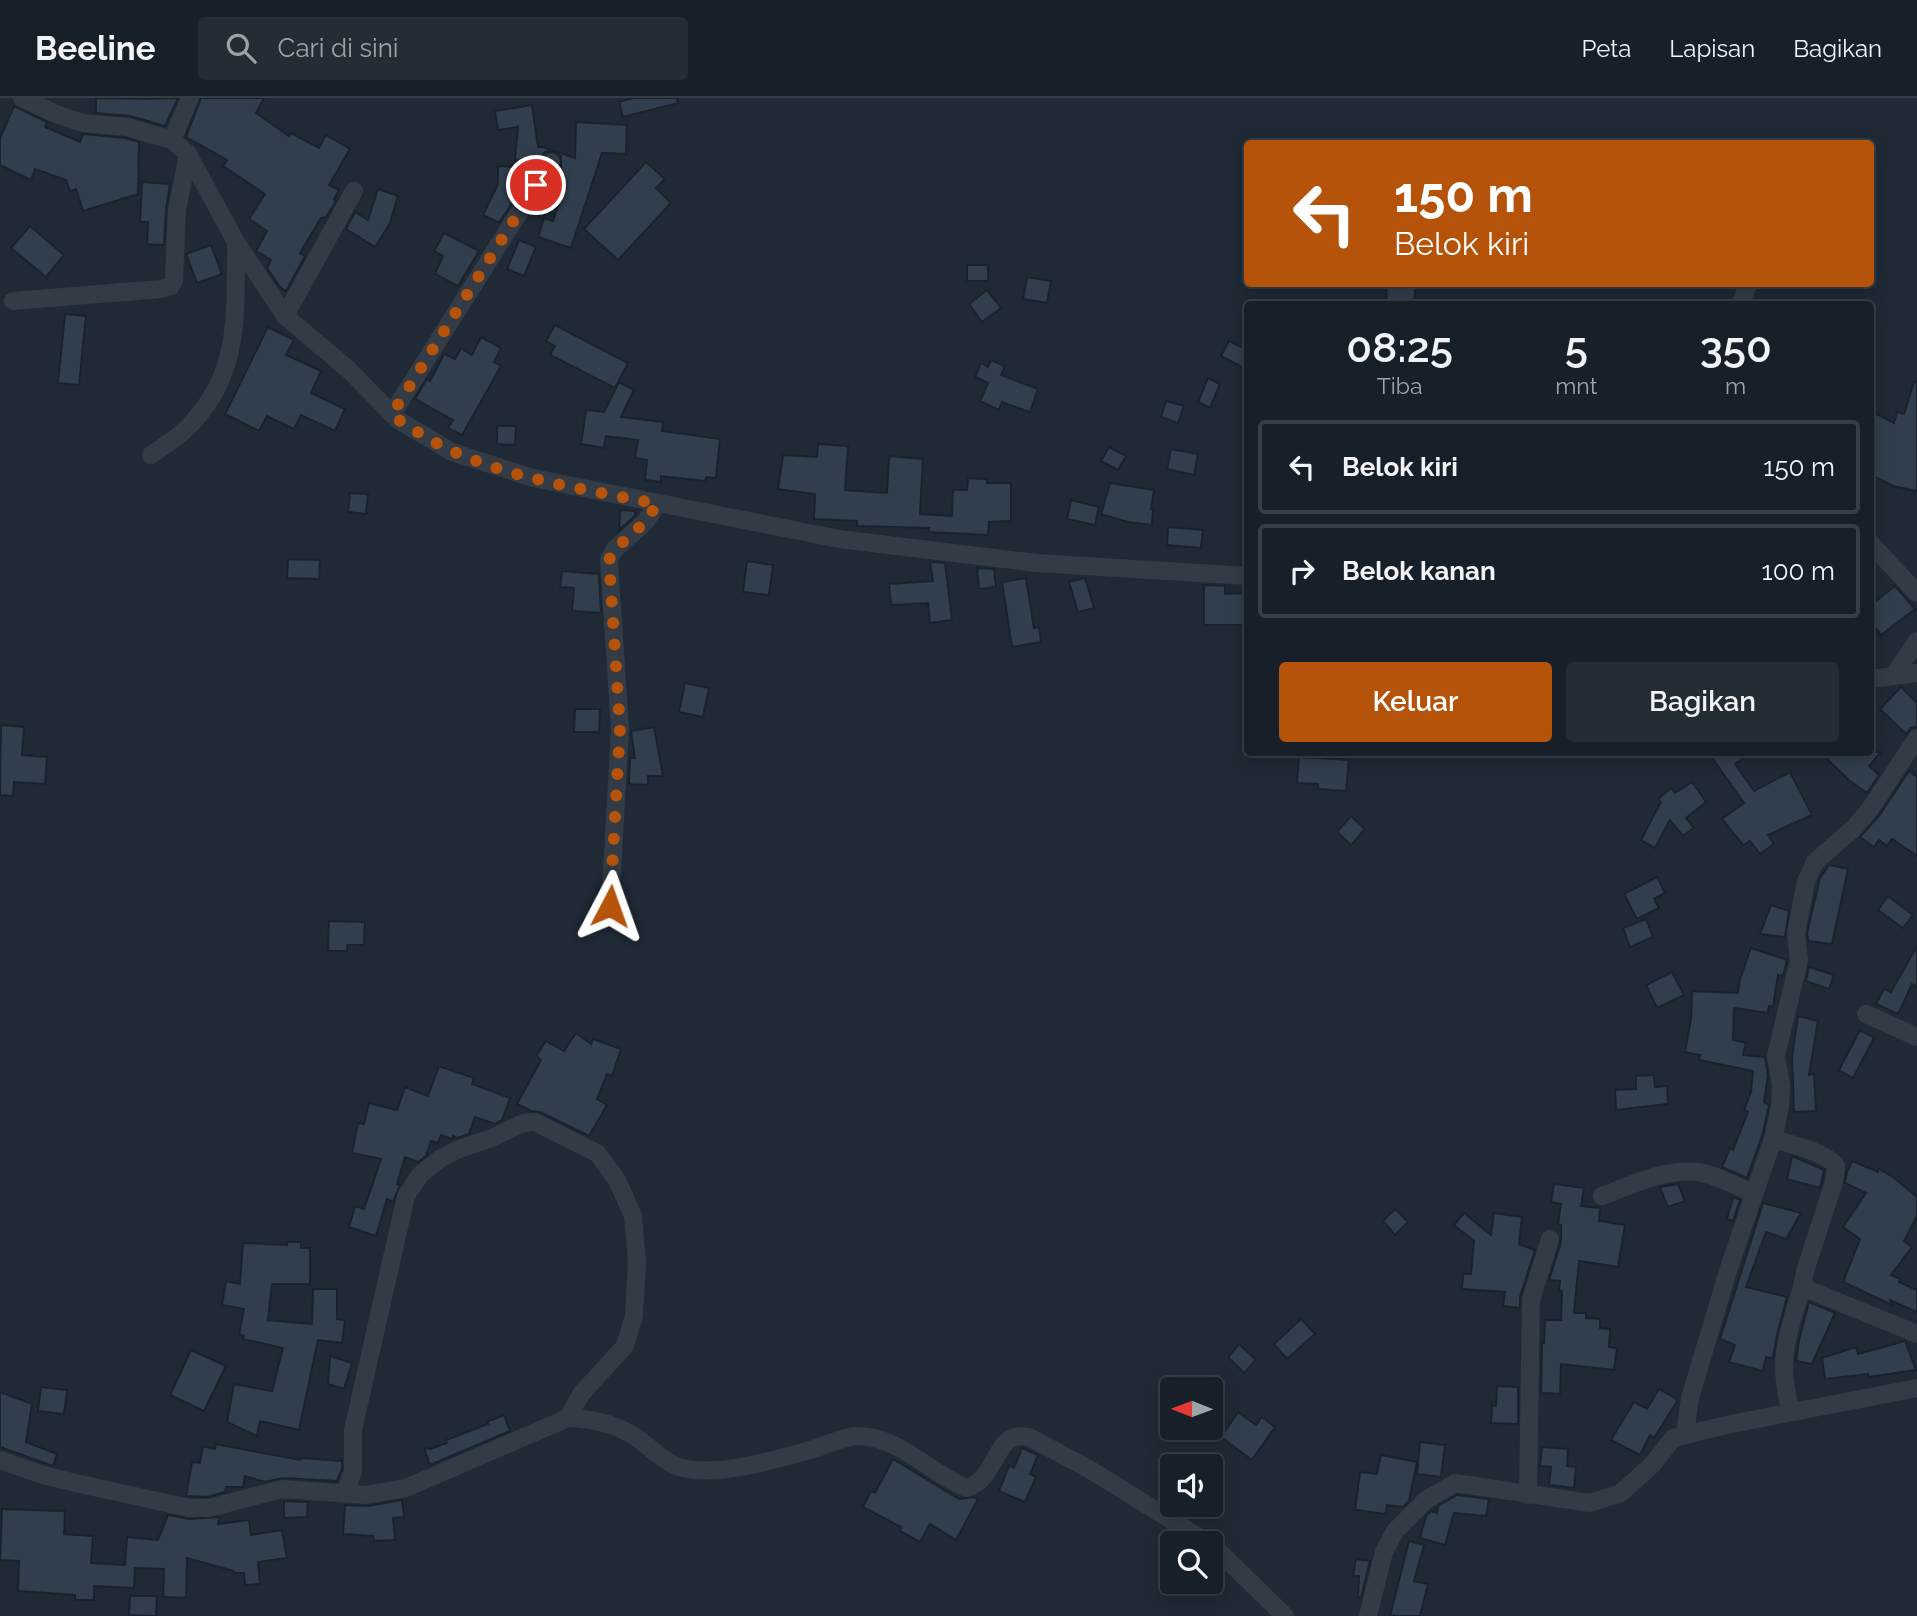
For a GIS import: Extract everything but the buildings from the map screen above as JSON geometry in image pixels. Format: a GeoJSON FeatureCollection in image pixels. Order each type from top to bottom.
{"type":"FeatureCollection","features":[{"type":"Feature","properties":{"kind":"street"},"geometry":{"type":"LineString","coordinates":[[22,98],[83,123],[127,127],[172,140],[188,154],[236,242],[285,316],[349,370],[392,414],[452,452],[533,478],[839,539],[1037,563],[1244,576]]}},
{"type":"Feature","properties":{"kind":"street"},"geometry":{"type":"LineString","coordinates":[[172,140],[190,98]]}},
{"type":"Feature","properties":{"kind":"street"},"geometry":{"type":"LineString","coordinates":[[13,301],[171,286],[174,280],[177,210],[188,154]]}},
{"type":"Feature","properties":{"kind":"street"},"geometry":{"type":"LineString","coordinates":[[392,414],[551,162]]}},
{"type":"Feature","properties":{"kind":"street"},"geometry":{"type":"LineString","coordinates":[[285,316],[354,191]]}},
{"type":"Feature","properties":{"kind":"street"},"geometry":{"type":"LineString","coordinates":[[151,455],[185,430],[202,412],[225,374],[232,351],[235,324],[236,242]]}},
{"type":"Feature","properties":{"kind":"street"},"geometry":{"type":"LineString","coordinates":[[610,906],[620,729],[609,560],[614,550],[646,521],[657,504]]}},
{"type":"Feature","properties":{"kind":"street"},"geometry":{"type":"LineString","coordinates":[[1874,547],[1917,593]]}},
{"type":"Feature","properties":{"kind":"street"},"geometry":{"type":"LineString","coordinates":[[1894,675],[1917,641]]}},
{"type":"Feature","properties":{"kind":"street"},"geometry":{"type":"LineString","coordinates":[[1874,678],[1917,673]]}},
{"type":"Feature","properties":{"kind":"street"},"geometry":{"type":"LineString","coordinates":[[1685,1434],[1690,1398],[1729,1268],[1773,1139],[1780,1107],[1781,1085],[1776,1056],[1799,960],[1796,933],[1806,881],[1815,862],[1870,809],[1917,738]]}},
{"type":"Feature","properties":{"kind":"street"},"geometry":{"type":"LineString","coordinates":[[1866,1014],[1917,1037]]}},
{"type":"Feature","properties":{"kind":"street"},"geometry":{"type":"LineString","coordinates":[[345,1493],[353,1471],[353,1430],[406,1196],[420,1175],[441,1158],[494,1138],[523,1123],[535,1122],[597,1153],[617,1180],[633,1216],[637,1262],[634,1316],[625,1346],[581,1395],[568,1418]]}},
{"type":"Feature","properties":{"kind":"street"},"geometry":{"type":"LineString","coordinates":[[1773,1139],[1809,1150],[1831,1160],[1836,1166],[1834,1182],[1791,1319],[1784,1350],[1783,1371],[1790,1412]]}},
{"type":"Feature","properties":{"kind":"street"},"geometry":{"type":"LineString","coordinates":[[1602,1196],[1661,1175],[1681,1172],[1698,1172],[1715,1177],[1754,1194]]}},
{"type":"Feature","properties":{"kind":"street"},"geometry":{"type":"LineString","coordinates":[[1528,1495],[1531,1300],[1550,1239]]}},
{"type":"Feature","properties":{"kind":"street"},"geometry":{"type":"LineString","coordinates":[[1802,1287],[1917,1334]]}},
{"type":"Feature","properties":{"kind":"street"},"geometry":{"type":"LineString","coordinates":[[1368,1616],[1384,1552],[1395,1531],[1426,1500],[1454,1483],[1590,1503],[1621,1493],[1653,1464],[1673,1438],[1917,1388]]}},
{"type":"Feature","properties":{"kind":"street"},"geometry":{"type":"LineString","coordinates":[[0,1460],[43,1475],[189,1508],[209,1508],[282,1489],[366,1495],[406,1488],[568,1418],[591,1419],[614,1425],[634,1436],[673,1465],[709,1471],[807,1451],[856,1436],[879,1440],[909,1452],[958,1485],[967,1488],[977,1485],[985,1478],[998,1450],[1008,1440],[1020,1435],[1029,1437],[1089,1469],[1189,1531]]}},
{"type":"Feature","properties":{"kind":"street"},"geometry":{"type":"LineString","coordinates":[[1223,1556],[1285,1616]]}},
{"type":"Feature","properties":{"kind":"route"},"geometry":{"type":"LineString","coordinates":[[536,185],[392,414],[452,452],[505,471],[657,504],[632,536],[614,550],[609,560],[620,729],[610,906]]}}]}
